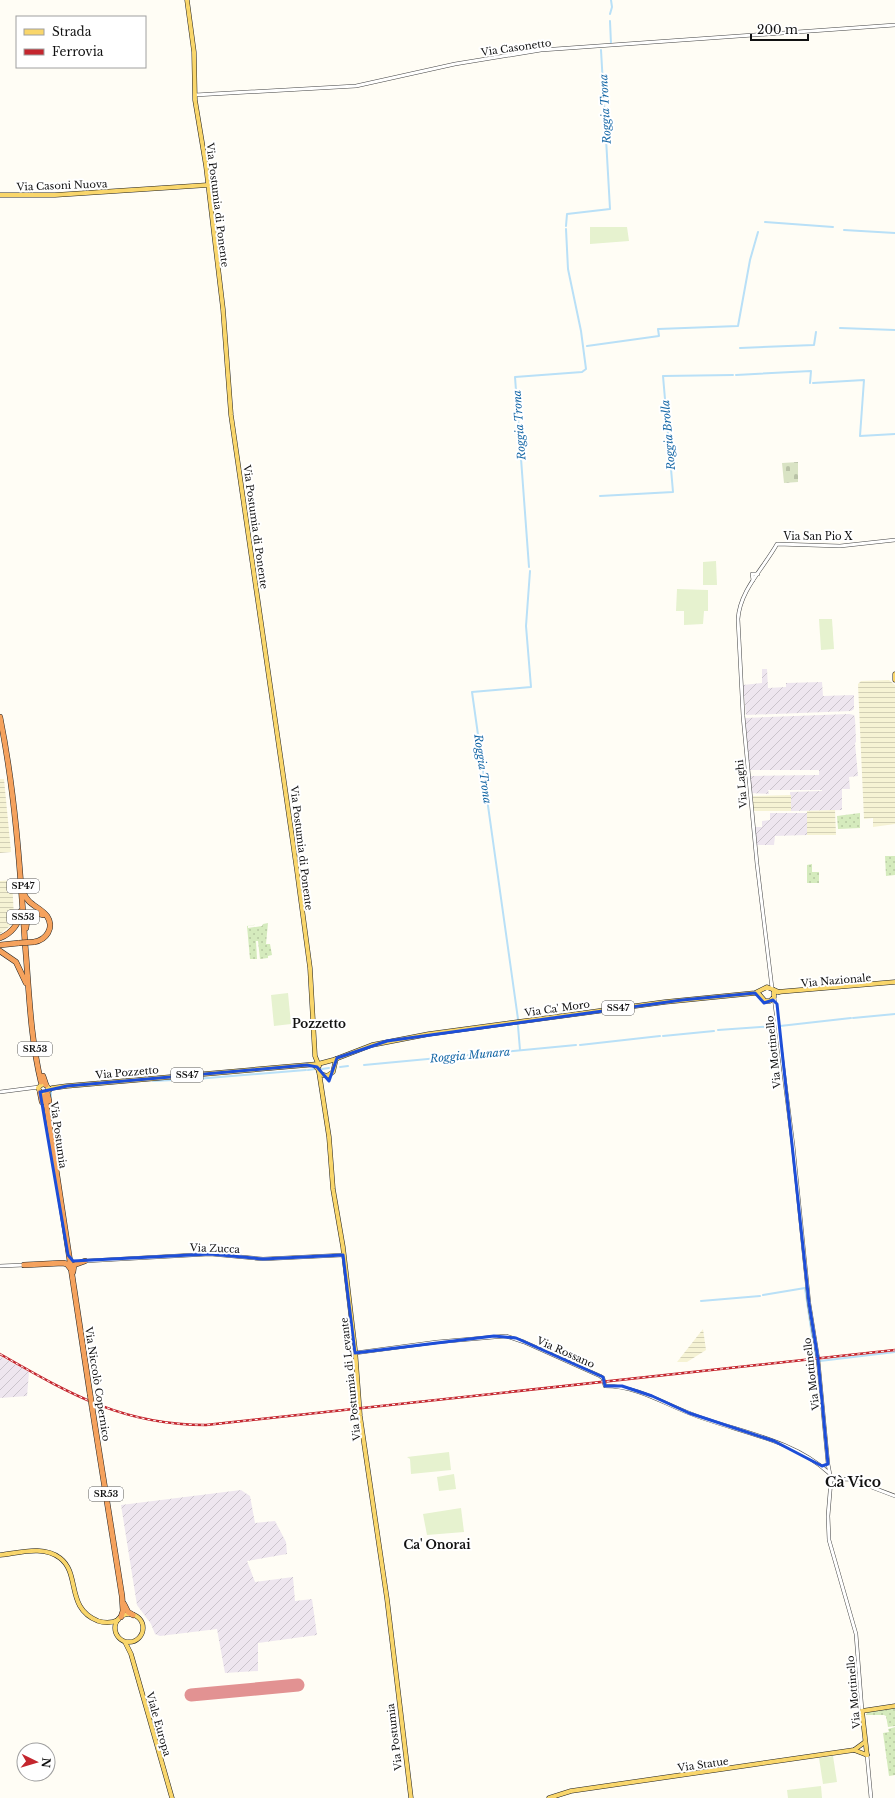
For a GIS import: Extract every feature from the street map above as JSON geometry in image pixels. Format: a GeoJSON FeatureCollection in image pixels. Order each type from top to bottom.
{"type":"FeatureCollection","features":[{"type":"Feature","properties":{"kind":"highway","name":"SS53"},"geometry":{"type":"LineString","coordinates":[[0,717],[11,775],[31,1017]]}},
{"type":"Feature","properties":{"kind":"highway","name":"SP47"},"geometry":{"type":"LineString","coordinates":[[17,843],[25,898],[30,904],[46,915],[48,919]]}},
{"type":"Feature","properties":{"kind":"highway","name":"SP47"},"geometry":{"type":"LineString","coordinates":[[0,938],[13,930],[20,917],[19,864]]}},
{"type":"Feature","properties":{"kind":"highway"},"geometry":{"type":"LineString","coordinates":[[0,944],[19,943],[34,942],[40,941],[47,935],[50,929],[48,919],[37,913],[30,916],[27,920],[27,970]]}},
{"type":"Feature","properties":{"kind":"highway"},"geometry":{"type":"LineString","coordinates":[[0,951],[13,959],[20,969],[29,998],[28,1018],[30,1040],[43,1089]]}},
{"type":"Feature","properties":{"kind":"highway","name":"SR53"},"geometry":{"type":"LineString","coordinates":[[31,1017],[35,1055],[43,1089]]}},
{"type":"Feature","properties":{"kind":"highway","name":"Via Niccolò Copernico"},"geometry":{"type":"LineString","coordinates":[[43,1089],[54,1139],[55,1173],[122,1596],[123,1611],[120,1619]]}},
{"type":"Feature","properties":{"kind":"highway"},"geometry":{"type":"LineString","coordinates":[[56,1263],[63,1261],[66,1258],[65,1235]]}},
{"type":"Feature","properties":{"kind":"highway"},"geometry":{"type":"LineString","coordinates":[[68,1255],[73,1261],[86,1261]]}},
{"type":"Feature","properties":{"kind":"highway"},"geometry":{"type":"LineString","coordinates":[[74,1291],[73,1267],[77,1263],[86,1261]]}},
{"type":"Feature","properties":{"kind":"highway"},"geometry":{"type":"LineString","coordinates":[[24,1265],[56,1263],[66,1264],[70,1269]]}},
{"type":"Feature","properties":{"kind":"highway","name":"Via Niccolò Copernico"},"geometry":{"type":"LineString","coordinates":[[122,1596],[127,1610],[133,1615]]}},
{"type":"Feature","properties":{"kind":"main road","name":"Via Postumia di Ponente"},"geometry":{"type":"LineString","coordinates":[[187,0],[194,48],[195,95],[208,185],[223,309],[231,415],[280,743],[310,968],[316,1057]]}},
{"type":"Feature","properties":{"kind":"main road","name":"Via Casoni Nuova"},"geometry":{"type":"LineString","coordinates":[[0,195],[37,196],[208,185]]}},
{"type":"Feature","properties":{"kind":"main road"},"geometry":{"type":"LineString","coordinates":[[895,674],[895,680]]}},
{"type":"Feature","properties":{"kind":"main road","name":"Via Nazionale"},"geometry":{"type":"LineString","coordinates":[[775,994],[895,982]]}},
{"type":"Feature","properties":{"kind":"main road"},"geometry":{"type":"LineString","coordinates":[[755,993],[765,1000],[775,994],[767,987]]}},
{"type":"Feature","properties":{"kind":"main road","name":"Via Ca' Moro"},"geometry":{"type":"LineString","coordinates":[[481,1027],[674,1000],[755,993],[767,987]]}},
{"type":"Feature","properties":{"kind":"main road"},"geometry":{"type":"LineString","coordinates":[[761,996],[762,989]]}},
{"type":"Feature","properties":{"kind":"main road","name":"Via Pozzetto"},"geometry":{"type":"LineString","coordinates":[[43,1089],[309,1064],[320,1066],[337,1058],[379,1043],[481,1027]]}},
{"type":"Feature","properties":{"kind":"main road"},"geometry":{"type":"LineString","coordinates":[[309,1064],[316,1057],[320,1066]]}},
{"type":"Feature","properties":{"kind":"main road"},"geometry":{"type":"LineString","coordinates":[[321,1083],[324,1076],[331,1074],[337,1058]]}},
{"type":"Feature","properties":{"kind":"main road"},"geometry":{"type":"LineString","coordinates":[[329,1062],[333,1066]]}},
{"type":"Feature","properties":{"kind":"main road","name":"Via Pozzetto"},"geometry":{"type":"LineString","coordinates":[[320,1066],[324,1076]]}},
{"type":"Feature","properties":{"kind":"main road","name":"Via Postumia di Levante"},"geometry":{"type":"LineString","coordinates":[[320,1066],[329,1137],[333,1190],[343,1254],[355,1353],[360,1416],[396,1673]]}},
{"type":"Feature","properties":{"kind":"main road"},"geometry":{"type":"LineString","coordinates":[[0,1555],[36,1551],[49,1553],[60,1558],[68,1570],[76,1601],[80,1608],[92,1618],[106,1623],[115,1629]]}},
{"type":"Feature","properties":{"kind":"main road"},"geometry":{"type":"LineString","coordinates":[[106,1623],[120,1619],[127,1615],[133,1615]]}},
{"type":"Feature","properties":{"kind":"main road","name":"SR53"},"geometry":{"type":"LineString","coordinates":[[133,1615],[139,1619],[142,1630],[139,1638],[133,1642]]}},
{"type":"Feature","properties":{"kind":"main road","name":"SR53"},"geometry":{"type":"LineString","coordinates":[[120,1619],[115,1629],[118,1637],[125,1642]]}},
{"type":"Feature","properties":{"kind":"main road"},"geometry":{"type":"LineString","coordinates":[[125,1642],[133,1642]]}},
{"type":"Feature","properties":{"kind":"main road","name":"Viale Europa"},"geometry":{"type":"LineString","coordinates":[[125,1642],[131,1654],[172,1798]]}},
{"type":"Feature","properties":{"kind":"main road","name":"Viale Europa"},"geometry":{"type":"LineString","coordinates":[[131,1654],[133,1642]]}},
{"type":"Feature","properties":{"kind":"main road","name":"Via Postumia"},"geometry":{"type":"LineString","coordinates":[[396,1673],[411,1798]]}},
{"type":"Feature","properties":{"kind":"main road"},"geometry":{"type":"LineString","coordinates":[[862,1711],[895,1706]]}},
{"type":"Feature","properties":{"kind":"main road","name":"Via Mottinello"},"geometry":{"type":"LineString","coordinates":[[862,1711],[862,1749]]}},
{"type":"Feature","properties":{"kind":"main road","name":"Via Statue"},"geometry":{"type":"LineString","coordinates":[[549,1798],[571,1791],[862,1749]]}},
{"type":"Feature","properties":{"kind":"street","name":"Via Casonetto"},"geometry":{"type":"LineString","coordinates":[[195,95],[356,86],[455,64],[541,50],[895,25]]}},
{"type":"Feature","properties":{"kind":"street","name":"Via San Pio X"},"geometry":{"type":"LineString","coordinates":[[755,577],[777,544],[840,546],[895,540]]}},
{"type":"Feature","properties":{"kind":"street","name":"Via Laghi"},"geometry":{"type":"LineString","coordinates":[[755,577],[740,604],[738,623],[743,716],[757,864],[771,982],[775,994]]}},
{"type":"Feature","properties":{"kind":"street"},"geometry":{"type":"LineString","coordinates":[[767,987],[771,982]]}},
{"type":"Feature","properties":{"kind":"street","name":"Via Mottinello"},"geometry":{"type":"LineString","coordinates":[[775,994],[793,1145],[809,1303],[818,1359],[828,1464],[831,1480],[828,1516],[829,1540],[855,1628],[862,1711]]}},
{"type":"Feature","properties":{"kind":"street"},"geometry":{"type":"LineString","coordinates":[[0,1092],[43,1089]]}},
{"type":"Feature","properties":{"kind":"street","name":"Via Zucca"},"geometry":{"type":"LineString","coordinates":[[86,1261],[210,1254],[263,1259],[343,1254]]}},
{"type":"Feature","properties":{"kind":"street"},"geometry":{"type":"LineString","coordinates":[[0,1266],[24,1265]]}},
{"type":"Feature","properties":{"kind":"street","name":"Via Rossano"},"geometry":{"type":"LineString","coordinates":[[355,1353],[480,1337],[506,1336],[516,1338],[600,1376],[603,1378],[605,1386],[622,1386],[636,1390],[689,1413],[755,1434],[803,1455],[829,1471]]}},
{"type":"Feature","properties":{"kind":"street"},"geometry":{"type":"LineString","coordinates":[[822,1466],[828,1464]]}},
{"type":"Feature","properties":{"kind":"street"},"geometry":{"type":"LineString","coordinates":[[831,1480],[850,1479],[895,1496]]}},
{"type":"Feature","properties":{"kind":"street","name":"Via Mottinello"},"geometry":{"type":"LineString","coordinates":[[862,1749],[871,1798]]}},
{"type":"Feature","properties":{"kind":"highlighted area"},"geometry":{"type":"Polygon","coordinates":[[[755,993],[764,1003],[773,1000],[777,1004],[809,1303],[818,1359],[828,1464],[822,1466],[774,1441],[689,1413],[652,1396],[622,1386],[605,1386],[603,1377],[516,1338],[494,1336],[355,1353],[343,1255],[263,1259],[210,1254],[73,1261],[68,1255],[40,1092],[67,1086],[307,1065],[317,1067],[329,1081],[337,1058],[387,1041],[682,1000],[755,993]]]}},
{"type":"Feature","properties":{"kind":"shaded area"},"geometry":{"type":"Polygon","coordinates":[[[762,669],[767,669],[768,688],[786,687],[786,683],[822,682],[823,696],[854,695],[854,709],[851,711],[746,715],[743,685],[762,683],[762,669]]]}},
{"type":"Feature","properties":{"kind":"shaded area"},"geometry":{"type":"Polygon","coordinates":[[[889,680],[895,685],[895,824],[873,827],[873,818],[864,819],[858,684],[861,681],[889,680]]]}},
{"type":"Feature","properties":{"kind":"shaded area"},"geometry":{"type":"Polygon","coordinates":[[[854,715],[855,718],[855,743],[858,776],[849,777],[850,789],[842,789],[842,810],[790,811],[790,792],[822,790],[768,790],[769,794],[751,793],[750,776],[819,775],[819,770],[750,770],[745,718],[854,715]]]}},
{"type":"Feature","properties":{"kind":"shaded area"},"geometry":{"type":"Polygon","coordinates":[[[0,779],[4,779],[11,852],[0,853],[0,779]]]}},
{"type":"Feature","properties":{"kind":"shaded area"},"geometry":{"type":"Polygon","coordinates":[[[791,795],[791,811],[753,811],[753,796],[791,795]]]}},
{"type":"Feature","properties":{"kind":"shaded area"},"geometry":{"type":"Polygon","coordinates":[[[835,810],[836,835],[807,835],[807,811],[835,810]]]}},
{"type":"Feature","properties":{"kind":"shaded area"},"geometry":{"type":"Polygon","coordinates":[[[770,813],[807,813],[807,835],[775,836],[774,845],[757,845],[755,827],[762,827],[762,821],[770,820],[770,813]]]}},
{"type":"Feature","properties":{"kind":"shaded area"},"geometry":{"type":"Polygon","coordinates":[[[12,880],[14,917],[10,926],[0,934],[0,881],[12,880]]]}},
{"type":"Feature","properties":{"kind":"shaded area"},"geometry":{"type":"Polygon","coordinates":[[[703,1329],[706,1350],[687,1362],[677,1362],[703,1329]]]}},
{"type":"Feature","properties":{"kind":"shaded area"},"geometry":{"type":"Polygon","coordinates":[[[0,1356],[29,1372],[27,1396],[0,1398],[0,1356]]]}},
{"type":"Feature","properties":{"kind":"shaded area"},"geometry":{"type":"Polygon","coordinates":[[[241,1490],[250,1496],[255,1523],[275,1521],[286,1542],[287,1554],[247,1561],[255,1582],[293,1577],[295,1601],[312,1599],[317,1635],[258,1643],[258,1671],[225,1673],[217,1629],[160,1636],[155,1634],[151,1624],[137,1605],[121,1505],[241,1490]]]}},
{"type":"Feature","properties":{"kind":"green space"},"geometry":{"type":"Polygon","coordinates":[[[590,227],[627,227],[629,241],[590,244],[590,227]]]}},
{"type":"Feature","properties":{"kind":"green space"},"geometry":{"type":"Polygon","coordinates":[[[798,462],[798,482],[784,483],[782,463],[798,462]]]}},
{"type":"Feature","properties":{"kind":"green space"},"geometry":{"type":"Polygon","coordinates":[[[716,561],[717,585],[703,585],[703,562],[716,561]]]}},
{"type":"Feature","properties":{"kind":"green space"},"geometry":{"type":"Polygon","coordinates":[[[677,589],[708,590],[708,611],[704,611],[703,624],[684,625],[684,611],[676,611],[677,589]]]}},
{"type":"Feature","properties":{"kind":"green space"},"geometry":{"type":"Polygon","coordinates":[[[819,619],[832,619],[834,649],[821,650],[819,619]]]}},
{"type":"Feature","properties":{"kind":"green space"},"geometry":{"type":"Polygon","coordinates":[[[860,813],[860,828],[838,829],[837,816],[860,813]]]}},
{"type":"Feature","properties":{"kind":"green space"},"geometry":{"type":"Polygon","coordinates":[[[885,856],[895,856],[895,875],[886,876],[885,856]]]}},
{"type":"Feature","properties":{"kind":"green space"},"geometry":{"type":"Polygon","coordinates":[[[812,864],[812,872],[819,872],[819,883],[807,883],[807,865],[812,864]]]}},
{"type":"Feature","properties":{"kind":"green space"},"geometry":{"type":"Polygon","coordinates":[[[268,923],[266,944],[270,944],[272,955],[268,956],[268,958],[260,959],[258,941],[256,941],[257,959],[250,959],[247,926],[260,924],[248,926],[248,928],[262,926],[263,924],[268,923]]]}},
{"type":"Feature","properties":{"kind":"green space"},"geometry":{"type":"Polygon","coordinates":[[[288,993],[291,1024],[274,1026],[271,995],[288,993]]]}},
{"type":"Feature","properties":{"kind":"green space"},"geometry":{"type":"Polygon","coordinates":[[[449,1452],[451,1470],[411,1474],[410,1459],[407,1457],[449,1452]]]}},
{"type":"Feature","properties":{"kind":"green space"},"geometry":{"type":"Polygon","coordinates":[[[454,1474],[456,1489],[439,1491],[437,1477],[454,1474]]]}},
{"type":"Feature","properties":{"kind":"green space"},"geometry":{"type":"Polygon","coordinates":[[[461,1508],[464,1532],[427,1535],[423,1514],[461,1508]]]}},
{"type":"Feature","properties":{"kind":"green space"},"geometry":{"type":"Polygon","coordinates":[[[895,1708],[895,1726],[888,1727],[886,1716],[884,1715],[866,1715],[868,1712],[895,1708]]]}},
{"type":"Feature","properties":{"kind":"green space"},"geometry":{"type":"Polygon","coordinates":[[[895,1727],[895,1775],[889,1776],[883,1733],[889,1732],[888,1729],[895,1727]]]}},
{"type":"Feature","properties":{"kind":"green space"},"geometry":{"type":"Polygon","coordinates":[[[833,1756],[837,1782],[823,1784],[819,1758],[833,1756]]]}},
{"type":"Feature","properties":{"kind":"green space"},"geometry":{"type":"Polygon","coordinates":[[[821,1786],[822,1798],[788,1798],[787,1790],[821,1786]]]}},
{"type":"Feature","properties":{"kind":"waterway","name":"Roggia Trona"},"geometry":{"type":"LineString","coordinates":[[610,14],[612,7],[611,0]]}},
{"type":"Feature","properties":{"kind":"waterway","name":"Roggia Trona"},"geometry":{"type":"LineString","coordinates":[[610,21],[610,44]]}},
{"type":"Feature","properties":{"kind":"waterway","name":"Roggia Trona"},"geometry":{"type":"LineString","coordinates":[[566,226],[567,214],[610,209],[601,50]]}},
{"type":"Feature","properties":{"kind":"waterway"},"geometry":{"type":"LineString","coordinates":[[765,222],[833,227]]}},
{"type":"Feature","properties":{"kind":"waterway","name":"Roggia Trona"},"geometry":{"type":"LineString","coordinates":[[529,567],[515,377],[582,372],[586,369],[581,331],[568,269],[566,229]]}},
{"type":"Feature","properties":{"kind":"waterway"},"geometry":{"type":"LineString","coordinates":[[844,230],[895,233]]}},
{"type":"Feature","properties":{"kind":"waterway"},"geometry":{"type":"LineString","coordinates":[[587,346],[659,336],[658,329],[738,326],[750,260],[758,232]]}},
{"type":"Feature","properties":{"kind":"waterway"},"geometry":{"type":"LineString","coordinates":[[840,328],[895,330]]}},
{"type":"Feature","properties":{"kind":"waterway"},"geometry":{"type":"LineString","coordinates":[[740,348],[814,345],[816,332]]}},
{"type":"Feature","properties":{"kind":"waterway","name":"Roggia Brolla"},"geometry":{"type":"LineString","coordinates":[[736,375],[811,371],[810,383]]}},
{"type":"Feature","properties":{"kind":"waterway","name":"Roggia Brolla"},"geometry":{"type":"LineString","coordinates":[[600,496],[673,492],[663,376],[733,375]]}},
{"type":"Feature","properties":{"kind":"waterway","name":"Roggia Brolla"},"geometry":{"type":"LineString","coordinates":[[813,383],[864,380],[860,436],[895,434]]}},
{"type":"Feature","properties":{"kind":"waterway","name":"Roggia Trona"},"geometry":{"type":"LineString","coordinates":[[518,1019],[472,692],[531,687],[526,626],[530,571]]}},
{"type":"Feature","properties":{"kind":"waterway","name":"Roggia Munara"},"geometry":{"type":"LineString","coordinates":[[853,1018],[895,1014]]}},
{"type":"Feature","properties":{"kind":"waterway","name":"Roggia Munara"},"geometry":{"type":"LineString","coordinates":[[780,1026],[851,1018]]}},
{"type":"Feature","properties":{"kind":"waterway","name":"Roggia Trona"},"geometry":{"type":"LineString","coordinates":[[518,1026],[520,1050]]}},
{"type":"Feature","properties":{"kind":"waterway","name":"Roggia Munara"},"geometry":{"type":"LineString","coordinates":[[718,1030],[776,1026]]}},
{"type":"Feature","properties":{"kind":"waterway","name":"Roggia Munara"},"geometry":{"type":"LineString","coordinates":[[663,1036],[714,1031]]}},
{"type":"Feature","properties":{"kind":"waterway","name":"Roggia Munara"},"geometry":{"type":"LineString","coordinates":[[580,1045],[660,1036]]}},
{"type":"Feature","properties":{"kind":"waterway","name":"Roggia Munara"},"geometry":{"type":"LineString","coordinates":[[364,1065],[576,1045]]}},
{"type":"Feature","properties":{"kind":"waterway","name":"Roggia Munara"},"geometry":{"type":"LineString","coordinates":[[340,1067],[348,1066]]}},
{"type":"Feature","properties":{"kind":"waterway","name":"Roggia Munara"},"geometry":{"type":"LineString","coordinates":[[322,1069],[329,1068]]}},
{"type":"Feature","properties":{"kind":"waterway","name":"Roggia Munara"},"geometry":{"type":"LineString","coordinates":[[308,1070],[315,1069]]}},
{"type":"Feature","properties":{"kind":"waterway","name":"Roggia Munara"},"geometry":{"type":"LineString","coordinates":[[196,1079],[306,1070]]}},
{"type":"Feature","properties":{"kind":"waterway","name":"Roggia Munara"},"geometry":{"type":"LineString","coordinates":[[153,1081],[174,1080]]}},
{"type":"Feature","properties":{"kind":"waterway","name":"Roggia Munara"},"geometry":{"type":"LineString","coordinates":[[51,1091],[51,1097]]}},
{"type":"Feature","properties":{"kind":"waterway"},"geometry":{"type":"LineString","coordinates":[[763,1295],[805,1288],[815,1356]]}},
{"type":"Feature","properties":{"kind":"waterway"},"geometry":{"type":"LineString","coordinates":[[701,1301],[760,1296]]}},
{"type":"Feature","properties":{"kind":"waterway"},"geometry":{"type":"LineString","coordinates":[[820,1361],[895,1352]]}},
{"type":"Feature","properties":{"kind":"runway"},"geometry":{"type":"LineString","coordinates":[[191,1695],[298,1685]]}},
{"type":"Feature","properties":{"kind":"tunnel"},"geometry":{"type":"LineString","coordinates":[[41,1082],[45,1096]]}},
{"type":"Feature","properties":{"kind":"railway"},"geometry":{"type":"LineString","coordinates":[[0,1354],[74,1394],[123,1413],[149,1420],[176,1424],[206,1425],[895,1350]]}},
{"type":"Feature","properties":{"kind":"district","name":"Pozzetto"},"geometry":{"type":"Point","coordinates":[319,1024]}},
{"type":"Feature","properties":{"kind":"district","name":"Cà Vico"},"geometry":{"type":"Point","coordinates":[853,1482]}},
{"type":"Feature","properties":{"kind":"district","name":"Ca' Onorai"},"geometry":{"type":"Point","coordinates":[437,1545]}}]}
